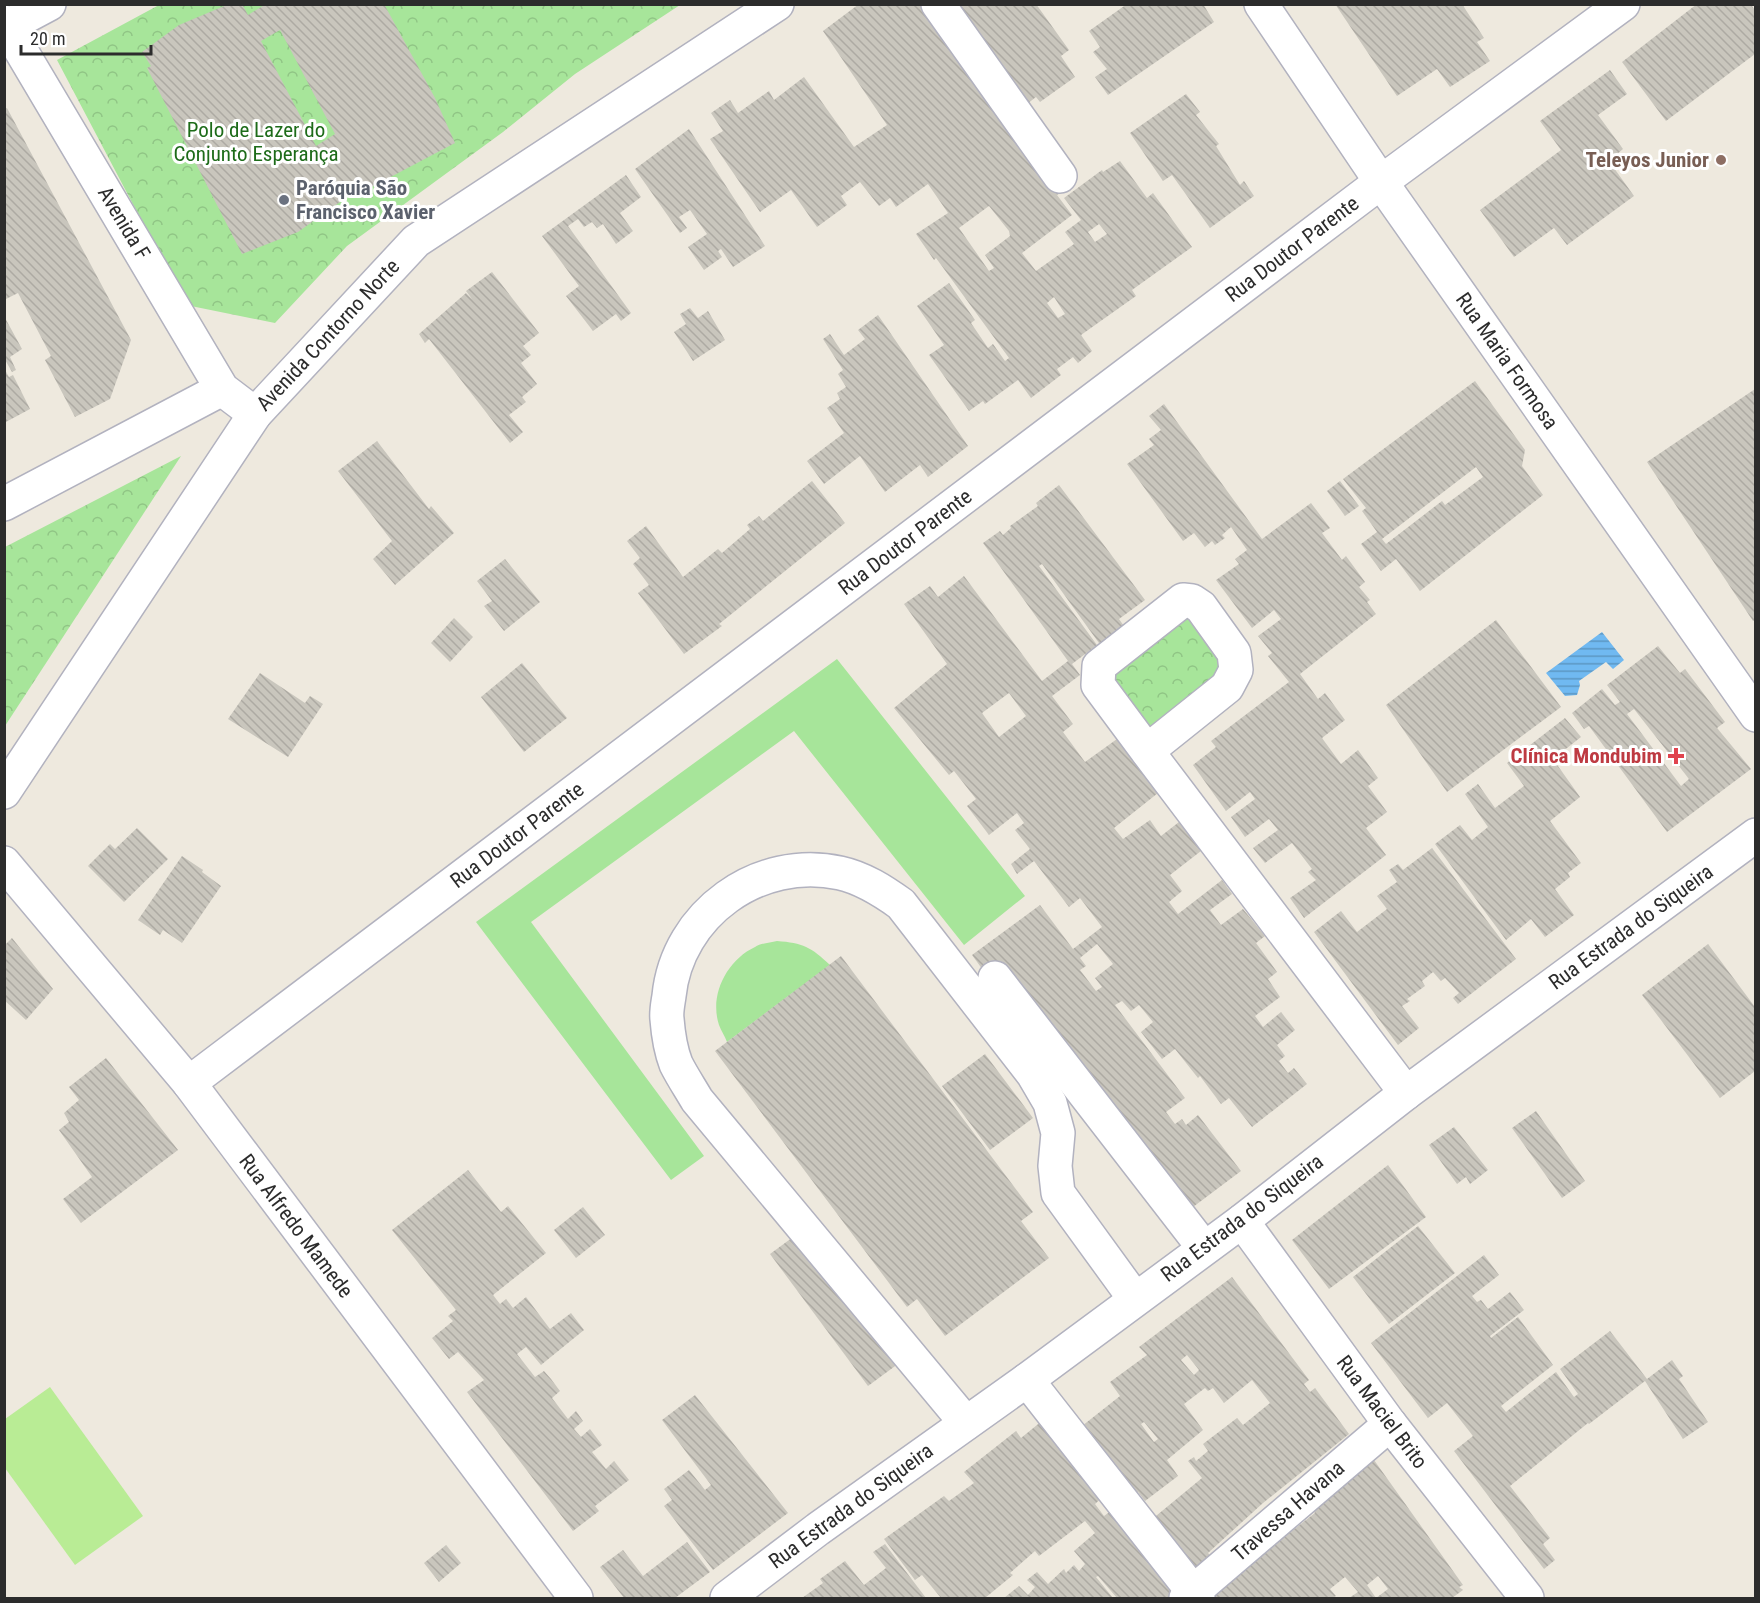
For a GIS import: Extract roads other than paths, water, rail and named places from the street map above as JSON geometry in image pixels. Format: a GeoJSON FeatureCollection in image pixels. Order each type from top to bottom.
{"type":"FeatureCollection","features":[{"type":"Feature","properties":{"kind":"street"},"geometry":{"type":"LineString","coordinates":[[5,26],[49,4]]}},
{"type":"Feature","properties":{"kind":"street","name":"Avenida Contorno Norte"},"geometry":{"type":"LineString","coordinates":[[4,792],[255,414],[416,241],[777,4]]}},
{"type":"Feature","properties":{"kind":"street"},"geometry":{"type":"LineString","coordinates":[[938,4],[1060,176]]}},
{"type":"Feature","properties":{"kind":"street","name":"Rua Maria Formosa"},"geometry":{"type":"LineString","coordinates":[[1261,4],[1381,182],[1755,715]]}},
{"type":"Feature","properties":{"kind":"street","name":"Rua Doutor Parente"},"geometry":{"type":"LineString","coordinates":[[189,1083],[1381,182],[1623,4]]}},
{"type":"Feature","properties":{"kind":"street","name":"Avenida F"},"geometry":{"type":"LineString","coordinates":[[5,26],[222,389],[255,414]]}},
{"type":"Feature","properties":{"kind":"street"},"geometry":{"type":"LineString","coordinates":[[4,504],[222,389]]}},
{"type":"Feature","properties":{"kind":"street"},"geometry":{"type":"LineString","coordinates":[[1147,751],[1227,687],[1236,670],[1234,653],[1200,607],[1192,600],[1183,600],[1099,666],[1098,685],[1147,751],[1406,1093]]}},
{"type":"Feature","properties":{"kind":"street","name":"Rua Estrada do Siqueira"},"geometry":{"type":"LineString","coordinates":[[727,1599],[827,1522],[1027,1380],[1242,1221],[1406,1093],[1755,835]]}},
{"type":"Feature","properties":{"kind":"street","name":"Rua Alfredo Mamede"},"geometry":{"type":"LineString","coordinates":[[4,863],[189,1083],[576,1599]]}},
{"type":"Feature","properties":{"kind":"street"},"geometry":{"type":"LineString","coordinates":[[966,1423],[697,1100],[676,1062],[667,1018],[671,976],[688,937],[718,902],[760,878],[800,870],[841,873],[876,886],[901,904],[1034,1074],[1050,1103],[1058,1133],[1055,1166],[1058,1193],[1135,1299]]}},
{"type":"Feature","properties":{"kind":"street"},"geometry":{"type":"LineString","coordinates":[[995,978],[1204,1248]]}},
{"type":"Feature","properties":{"kind":"street","name":"Rua Maciel Brito"},"geometry":{"type":"LineString","coordinates":[[1242,1221],[1390,1424],[1527,1599]]}},
{"type":"Feature","properties":{"kind":"street"},"geometry":{"type":"LineString","coordinates":[[1027,1380],[1192,1596]]}},
{"type":"Feature","properties":{"kind":"street","name":"Travessa Havana"},"geometry":{"type":"LineString","coordinates":[[1192,1596],[1390,1424]]}},
{"type":"Feature","properties":{"kind":"water"},"geometry":{"type":"Polygon","coordinates":[[[1602,632],[1624,660],[1613,669],[1606,662],[1579,681],[1577,695],[1565,696],[1546,673],[1602,632]]]}},
{"type":"Feature","properties":{"kind":"place","name":"Teleyos Junior"},"geometry":{"type":"Point","coordinates":[1721,160]}},
{"type":"Feature","properties":{"kind":"place","name":"Paróquia São Francisco Xavier"},"geometry":{"type":"Point","coordinates":[284,200]}},
{"type":"Feature","properties":{"kind":"place","name":"Clínica Mondubim"},"geometry":{"type":"Point","coordinates":[1676,756]}},
{"type":"Feature","properties":{"kind":"park label","name":"Polo de Lazer do Conjunto Esperança"},"geometry":{"type":"Point","coordinates":[256,142]}}]}
